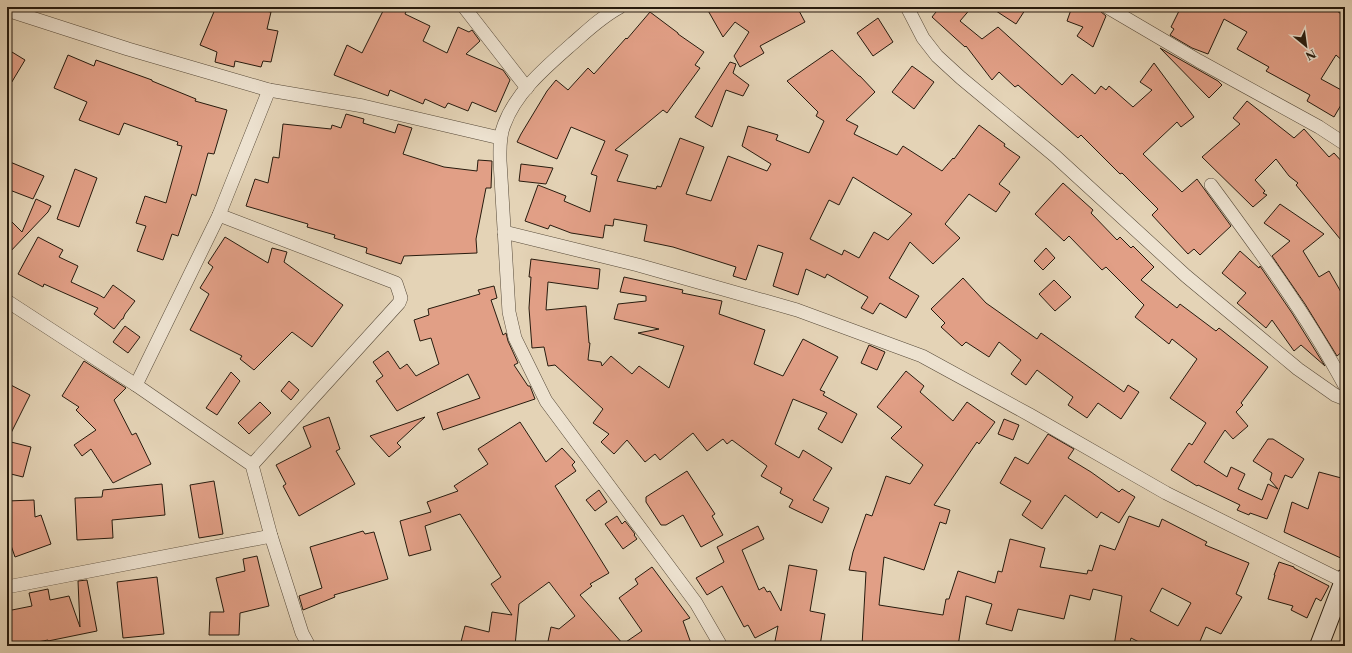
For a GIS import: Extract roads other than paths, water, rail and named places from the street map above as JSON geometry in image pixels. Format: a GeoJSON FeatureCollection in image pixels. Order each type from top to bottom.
{"type":"FeatureCollection","features":[{"type":"Feature","properties":{"kind":"main road"},"geometry":{"type":"LineString","coordinates":[[1319,646],[1345,580]]}},
{"type":"Feature","properties":{"kind":"street"},"geometry":{"type":"LineString","coordinates":[[464,7],[527,88]]}},
{"type":"Feature","properties":{"kind":"street"},"geometry":{"type":"LineString","coordinates":[[620,7],[603,11],[544,69],[527,88],[510,111],[504,125],[500,138],[500,161],[509,312],[515,338],[546,401],[696,603],[721,646]]}},
{"type":"Feature","properties":{"kind":"street"},"geometry":{"type":"LineString","coordinates":[[907,7],[923,38],[937,56],[961,78],[1055,156],[1186,276],[1298,369],[1345,399]]}},
{"type":"Feature","properties":{"kind":"street"},"geometry":{"type":"LineString","coordinates":[[1107,7],[1199,61],[1319,126],[1345,144]]}},
{"type":"Feature","properties":{"kind":"street"},"geometry":{"type":"LineString","coordinates":[[7,10],[128,49],[269,90],[363,106],[500,138]]}},
{"type":"Feature","properties":{"kind":"street"},"geometry":{"type":"LineString","coordinates":[[136,385],[219,215],[269,90]]}},
{"type":"Feature","properties":{"kind":"street"},"geometry":{"type":"LineString","coordinates":[[1211,185],[1266,260],[1325,348],[1345,386]]}},
{"type":"Feature","properties":{"kind":"street"},"geometry":{"type":"LineString","coordinates":[[219,215],[396,283],[401,298],[399,303],[252,465]]}},
{"type":"Feature","properties":{"kind":"street"},"geometry":{"type":"LineString","coordinates":[[504,232],[638,265],[797,310],[922,356],[1023,411],[1166,493],[1345,580]]}},
{"type":"Feature","properties":{"kind":"street"},"geometry":{"type":"LineString","coordinates":[[7,301],[136,385],[252,465],[271,536],[302,633],[309,646]]}},
{"type":"Feature","properties":{"kind":"street"},"geometry":{"type":"LineString","coordinates":[[7,587],[271,536]]}}]}
